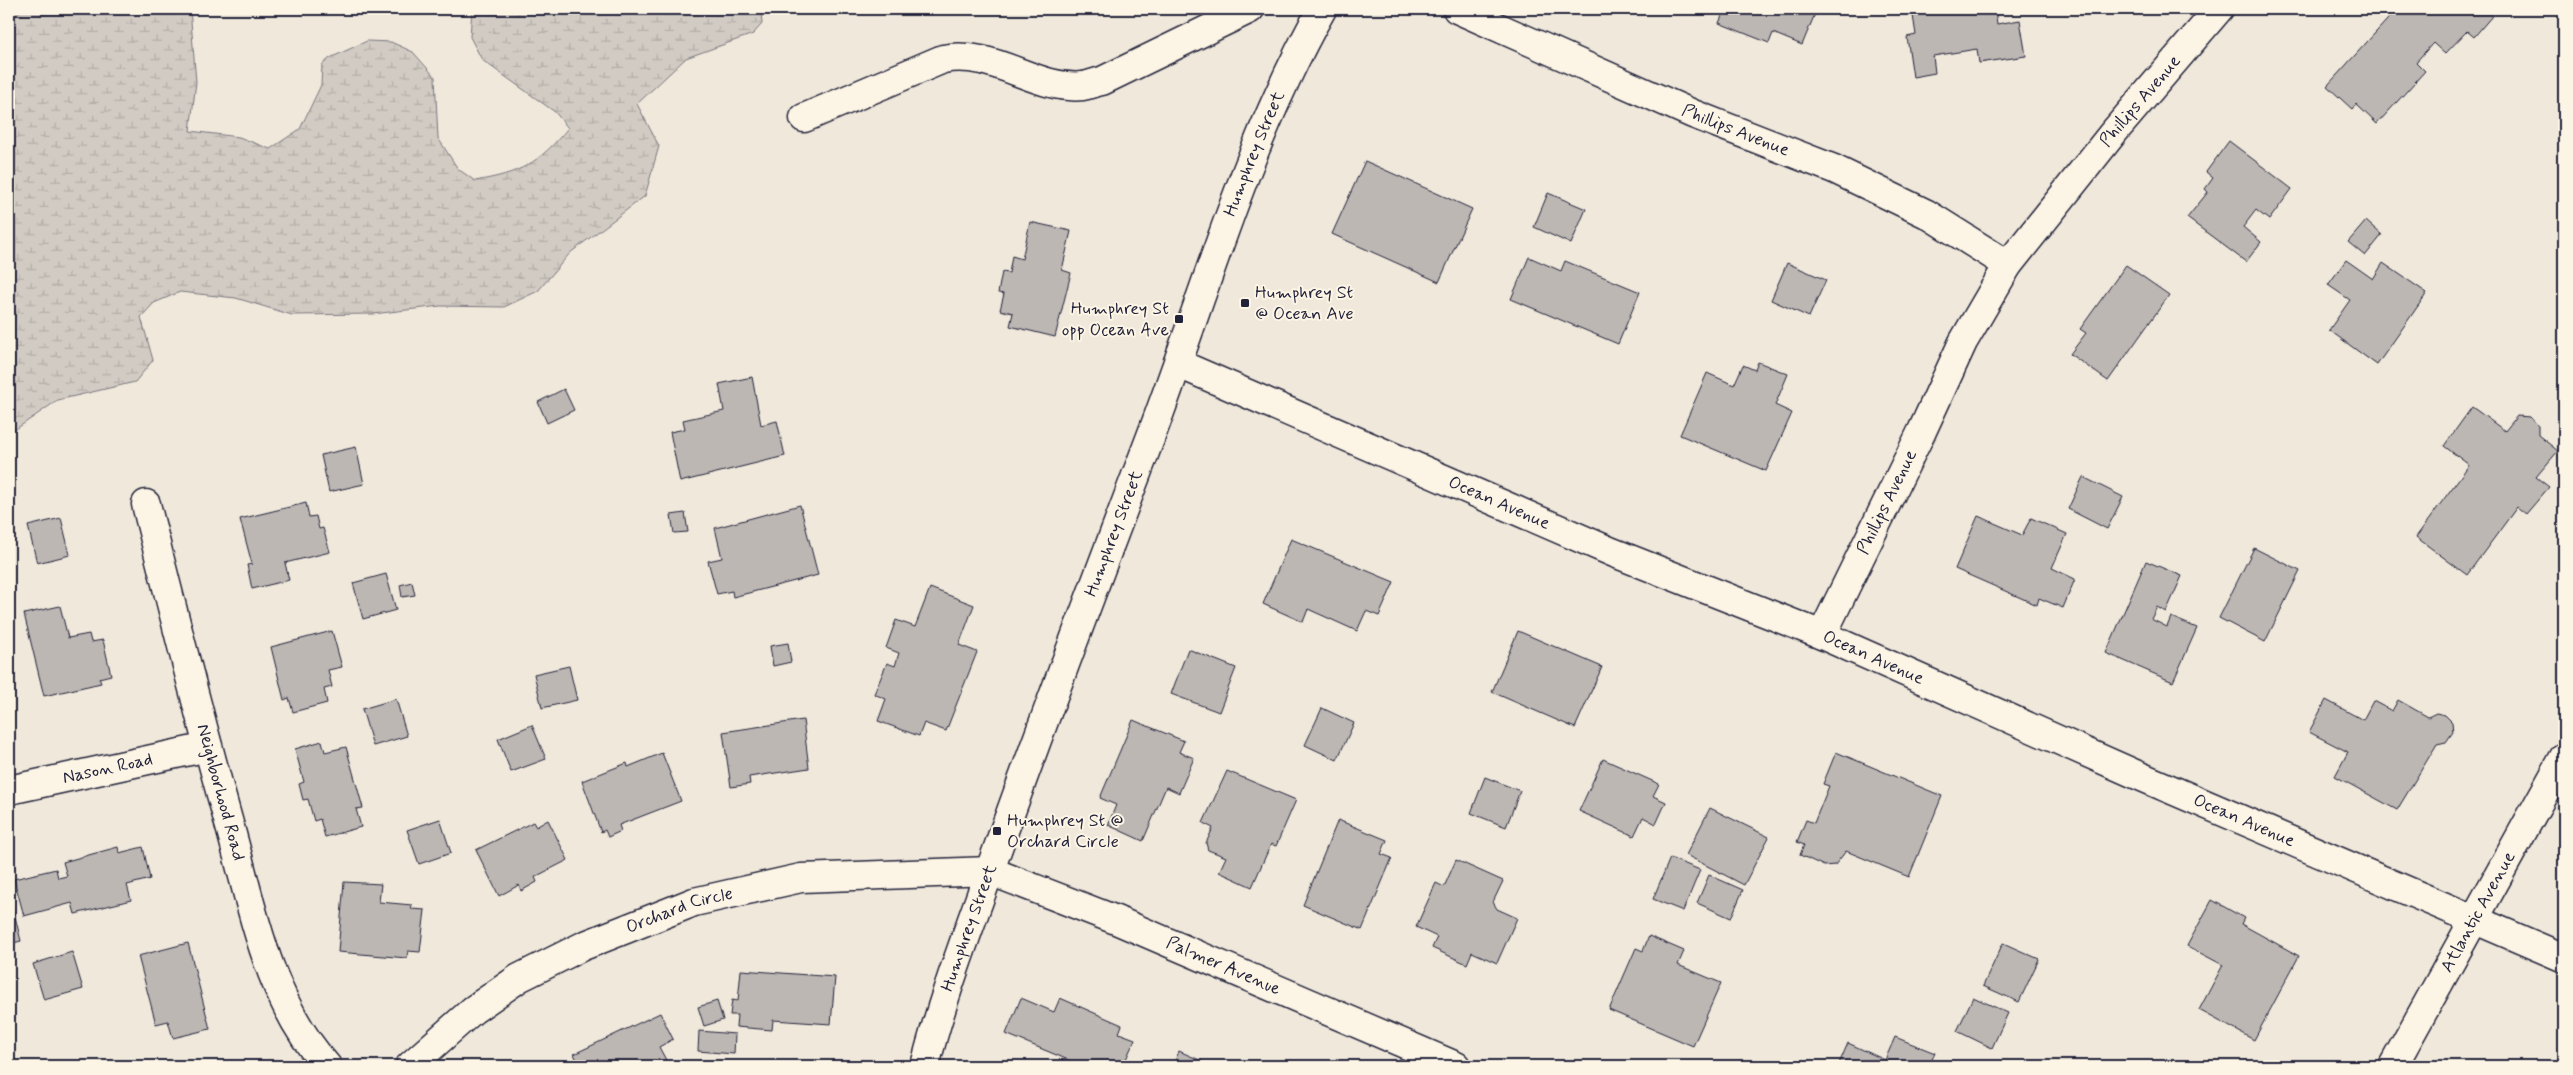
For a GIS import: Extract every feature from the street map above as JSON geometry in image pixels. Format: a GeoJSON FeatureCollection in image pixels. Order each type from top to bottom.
{"type":"FeatureCollection","features":[{"type":"Feature","properties":{"kind":"street"},"geometry":{"type":"LineString","coordinates":[[804,118],[943,59],[959,56],[976,58],[1064,85],[1083,86],[1102,81],[1250,9]]}},
{"type":"Feature","properties":{"kind":"street","name":"Humphrey Street"},"geometry":{"type":"LineString","coordinates":[[925,1066],[957,960],[1078,628],[1179,364],[1232,210],[1272,108],[1322,9]]}},
{"type":"Feature","properties":{"kind":"street","name":"Phillips Avenue"},"geometry":{"type":"LineString","coordinates":[[1457,9],[1693,114],[1834,169],[1927,214],[2008,265]]}},
{"type":"Feature","properties":{"kind":"street","name":"Phillips Avenue"},"geometry":{"type":"LineString","coordinates":[[1822,635],[1922,431],[1963,342],[2008,265],[2141,98],[2219,9]]}},
{"type":"Feature","properties":{"kind":"street","name":"Ocean Avenue"},"geometry":{"type":"LineString","coordinates":[[1179,364],[1612,552],[1822,635],[2135,774],[2564,958]]}},
{"type":"Feature","properties":{"kind":"street","name":"Neighborhood Road"},"geometry":{"type":"LineString","coordinates":[[146,504],[208,747],[267,959],[286,1007],[309,1046],[327,1066]]}},
{"type":"Feature","properties":{"kind":"street","name":"Nason Road"},"geometry":{"type":"LineString","coordinates":[[9,790],[208,747]]}},
{"type":"Feature","properties":{"kind":"street","name":"Atlantic Avenue"},"geometry":{"type":"LineString","coordinates":[[2393,1066],[2564,757]]}},
{"type":"Feature","properties":{"kind":"street","name":"Orchard Circle"},"geometry":{"type":"LineString","coordinates":[[410,1066],[473,1010],[520,978],[583,946],[694,902],[802,878],[990,871]]}},
{"type":"Feature","properties":{"kind":"street","name":"Palmer Avenue"},"geometry":{"type":"LineString","coordinates":[[990,871],[1116,920],[1456,1066]]}},
{"type":"Feature","properties":{"kind":"green space"},"geometry":{"type":"Polygon","coordinates":[[[9,9],[190,9],[196,82],[190,131],[239,137],[270,149],[300,129],[321,85],[322,65],[330,58],[367,41],[391,42],[413,52],[435,77],[438,138],[458,169],[475,181],[505,174],[528,165],[547,150],[568,128],[555,112],[482,60],[470,37],[472,9],[755,9],[761,12],[762,24],[753,34],[686,58],[637,104],[659,146],[645,196],[570,253],[538,291],[504,307],[440,306],[373,314],[292,315],[236,298],[180,292],[154,303],[141,317],[153,360],[135,382],[58,400],[16,429],[9,430],[9,9]]]}},
{"type":"Feature","properties":{"kind":"building"},"geometry":{"type":"Polygon","coordinates":[[[1725,9],[1817,9],[1802,45],[1773,33],[1769,43],[1719,23],[1725,9]]]}},
{"type":"Feature","properties":{"kind":"building"},"geometry":{"type":"Polygon","coordinates":[[[1912,9],[1995,9],[1997,24],[2020,20],[2026,56],[1979,63],[1977,49],[1933,56],[1935,73],[1913,77],[1907,37],[1916,35],[1912,9]]]}},
{"type":"Feature","properties":{"kind":"building"},"geometry":{"type":"Polygon","coordinates":[[[2397,9],[2484,9],[2492,16],[2474,37],[2467,31],[2445,54],[2433,43],[2416,62],[2425,71],[2377,124],[2356,104],[2352,109],[2327,86],[2397,9]]]}},
{"type":"Feature","properties":{"kind":"building"},"geometry":{"type":"Polygon","coordinates":[[[2229,141],[2292,189],[2269,220],[2256,210],[2243,227],[2261,242],[2246,262],[2187,218],[2208,192],[2205,189],[2213,178],[2206,172],[2229,141]]]}},
{"type":"Feature","properties":{"kind":"building"},"geometry":{"type":"Polygon","coordinates":[[[1365,161],[1472,209],[1439,282],[1332,234],[1365,161]]]}},
{"type":"Feature","properties":{"kind":"building"},"geometry":{"type":"Polygon","coordinates":[[[1548,193],[1586,209],[1571,244],[1534,227],[1548,193]]]}},
{"type":"Feature","properties":{"kind":"building"},"geometry":{"type":"Polygon","coordinates":[[[2366,221],[2382,235],[2365,256],[2348,242],[2366,221]]]}},
{"type":"Feature","properties":{"kind":"building"},"geometry":{"type":"Polygon","coordinates":[[[1030,222],[1071,231],[1062,270],[1071,273],[1055,337],[1010,326],[1013,313],[1000,310],[1004,294],[998,293],[1002,272],[1009,273],[1012,256],[1022,259],[1030,222]]]}},
{"type":"Feature","properties":{"kind":"building"},"geometry":{"type":"Polygon","coordinates":[[[1529,257],[1561,271],[1565,261],[1640,292],[1618,344],[1511,299],[1529,257]]]}},
{"type":"Feature","properties":{"kind":"building"},"geometry":{"type":"Polygon","coordinates":[[[2346,260],[2373,279],[2383,263],[2427,293],[2377,365],[2329,330],[2350,300],[2328,285],[2346,260]]]}},
{"type":"Feature","properties":{"kind":"building"},"geometry":{"type":"Polygon","coordinates":[[[1787,263],[1826,280],[1809,317],[1771,300],[1787,263]]]}},
{"type":"Feature","properties":{"kind":"building"},"geometry":{"type":"Polygon","coordinates":[[[2126,265],[2169,295],[2108,381],[2070,354],[2086,333],[2080,329],[2126,265]]]}},
{"type":"Feature","properties":{"kind":"building"},"geometry":{"type":"Polygon","coordinates":[[[1758,362],[1788,374],[1775,405],[1792,413],[1766,471],[1680,435],[1707,373],[1734,385],[1743,365],[1755,370],[1758,362]]]}},
{"type":"Feature","properties":{"kind":"building"},"geometry":{"type":"Polygon","coordinates":[[[752,377],[761,425],[777,421],[785,456],[680,482],[670,432],[685,429],[683,420],[724,411],[719,384],[752,377]]]}},
{"type":"Feature","properties":{"kind":"building"},"geometry":{"type":"Polygon","coordinates":[[[564,389],[574,410],[547,423],[538,402],[564,389]]]}},
{"type":"Feature","properties":{"kind":"building"},"geometry":{"type":"Polygon","coordinates":[[[2472,407],[2505,431],[2517,416],[2530,417],[2538,426],[2538,435],[2558,451],[2536,477],[2549,487],[2526,514],[2517,507],[2467,575],[2416,537],[2469,465],[2444,446],[2472,407]]]}},
{"type":"Feature","properties":{"kind":"building"},"geometry":{"type":"Polygon","coordinates":[[[356,447],[364,484],[329,492],[321,455],[356,447]]]}},
{"type":"Feature","properties":{"kind":"building"},"geometry":{"type":"Polygon","coordinates":[[[2083,477],[2123,497],[2107,529],[2068,509],[2083,477]]]}},
{"type":"Feature","properties":{"kind":"building"},"geometry":{"type":"Polygon","coordinates":[[[306,503],[309,517],[316,516],[319,529],[323,528],[330,552],[285,563],[289,580],[252,589],[247,565],[252,564],[240,519],[306,503]]]}},
{"type":"Feature","properties":{"kind":"building"},"geometry":{"type":"Polygon","coordinates":[[[800,505],[818,575],[733,597],[732,591],[717,594],[708,561],[722,558],[715,528],[800,505]]]}},
{"type":"Feature","properties":{"kind":"building"},"geometry":{"type":"Polygon","coordinates":[[[685,513],[688,532],[674,533],[671,515],[685,513]]]}},
{"type":"Feature","properties":{"kind":"building"},"geometry":{"type":"Polygon","coordinates":[[[1978,516],[2022,535],[2031,518],[2067,534],[2052,568],[2075,579],[2063,608],[2039,598],[2037,605],[1955,569],[1978,516]]]}},
{"type":"Feature","properties":{"kind":"building"},"geometry":{"type":"Polygon","coordinates":[[[61,518],[70,555],[37,563],[28,526],[61,518]]]}},
{"type":"Feature","properties":{"kind":"building"},"geometry":{"type":"Polygon","coordinates":[[[1291,539],[1394,582],[1379,616],[1366,611],[1357,631],[1308,609],[1303,622],[1263,604],[1291,539]]]}},
{"type":"Feature","properties":{"kind":"building"},"geometry":{"type":"Polygon","coordinates":[[[2254,548],[2300,571],[2265,642],[2219,618],[2254,548]]]}},
{"type":"Feature","properties":{"kind":"building"},"geometry":{"type":"Polygon","coordinates":[[[2146,561],[2182,576],[2166,612],[2157,607],[2151,619],[2167,627],[2171,617],[2197,628],[2173,682],[2106,653],[2146,561]]]}},
{"type":"Feature","properties":{"kind":"building"},"geometry":{"type":"Polygon","coordinates":[[[386,574],[396,610],[363,619],[353,583],[386,574]]]}},
{"type":"Feature","properties":{"kind":"building"},"geometry":{"type":"Polygon","coordinates":[[[412,582],[415,595],[402,597],[400,585],[412,582]]]}},
{"type":"Feature","properties":{"kind":"building"},"geometry":{"type":"Polygon","coordinates":[[[930,588],[974,605],[959,645],[977,652],[946,731],[924,723],[919,736],[878,721],[886,699],[874,694],[887,663],[895,666],[899,653],[886,648],[896,620],[915,627],[930,588]]]}},
{"type":"Feature","properties":{"kind":"building"},"geometry":{"type":"Polygon","coordinates":[[[60,606],[68,638],[89,634],[91,642],[103,640],[111,675],[99,678],[101,683],[44,696],[24,614],[60,606]]]}},
{"type":"Feature","properties":{"kind":"building"},"geometry":{"type":"Polygon","coordinates":[[[332,631],[342,667],[328,670],[332,687],[324,689],[327,703],[293,712],[289,698],[284,700],[271,647],[332,631]]]}},
{"type":"Feature","properties":{"kind":"building"},"geometry":{"type":"Polygon","coordinates":[[[1518,631],[1602,667],[1575,728],[1492,692],[1518,631]]]}},
{"type":"Feature","properties":{"kind":"building"},"geometry":{"type":"Polygon","coordinates":[[[788,643],[791,662],[773,666],[770,646],[788,643]]]}},
{"type":"Feature","properties":{"kind":"building"},"geometry":{"type":"Polygon","coordinates":[[[1188,649],[1236,668],[1219,712],[1171,694],[1188,649]]]}},
{"type":"Feature","properties":{"kind":"building"},"geometry":{"type":"Polygon","coordinates":[[[569,666],[577,700],[542,708],[534,674],[569,666]]]}},
{"type":"Feature","properties":{"kind":"building"},"geometry":{"type":"Polygon","coordinates":[[[396,699],[407,736],[373,746],[362,709],[396,699]]]}},
{"type":"Feature","properties":{"kind":"building"},"geometry":{"type":"Polygon","coordinates":[[[2326,700],[2363,720],[2373,701],[2392,711],[2398,700],[2428,717],[2436,713],[2445,715],[2452,722],[2453,732],[2446,742],[2437,744],[2397,810],[2335,776],[2348,752],[2309,732],[2326,700]]]}},
{"type":"Feature","properties":{"kind":"building"},"geometry":{"type":"Polygon","coordinates":[[[1322,708],[1354,723],[1337,760],[1305,745],[1322,708]]]}},
{"type":"Feature","properties":{"kind":"building"},"geometry":{"type":"Polygon","coordinates":[[[803,720],[809,768],[749,777],[750,784],[731,787],[723,732],[803,720]]]}},
{"type":"Feature","properties":{"kind":"building"},"geometry":{"type":"Polygon","coordinates":[[[1133,720],[1184,741],[1179,752],[1194,758],[1179,793],[1166,787],[1143,841],[1108,825],[1116,805],[1100,798],[1133,720]]]}},
{"type":"Feature","properties":{"kind":"building"},"geometry":{"type":"Polygon","coordinates":[[[532,725],[546,759],[511,772],[498,739],[532,725]]]}},
{"type":"Feature","properties":{"kind":"building"},"geometry":{"type":"Polygon","coordinates":[[[322,741],[325,752],[346,747],[363,808],[356,809],[361,827],[325,837],[320,819],[314,821],[308,799],[303,800],[299,784],[304,782],[295,749],[322,741]]]}},
{"type":"Feature","properties":{"kind":"building"},"geometry":{"type":"Polygon","coordinates":[[[1836,752],[1942,796],[1909,877],[1846,851],[1835,865],[1824,866],[1800,855],[1804,845],[1797,842],[1806,820],[1814,823],[1829,786],[1823,784],[1836,752]]]}},
{"type":"Feature","properties":{"kind":"building"},"geometry":{"type":"Polygon","coordinates":[[[662,753],[681,801],[619,825],[621,831],[608,837],[605,830],[601,832],[582,781],[627,763],[628,767],[662,753]]]}},
{"type":"Feature","properties":{"kind":"building"},"geometry":{"type":"Polygon","coordinates":[[[1603,759],[1659,784],[1653,796],[1666,802],[1656,824],[1643,817],[1634,836],[1579,811],[1603,759]]]}},
{"type":"Feature","properties":{"kind":"building"},"geometry":{"type":"Polygon","coordinates":[[[1227,771],[1296,800],[1276,846],[1271,844],[1252,887],[1219,872],[1226,857],[1208,850],[1206,843],[1213,828],[1203,823],[1227,771]]]}},
{"type":"Feature","properties":{"kind":"building"},"geometry":{"type":"Polygon","coordinates":[[[1485,777],[1520,791],[1506,827],[1471,813],[1485,777]]]}},
{"type":"Feature","properties":{"kind":"building"},"geometry":{"type":"Polygon","coordinates":[[[1710,808],[1769,837],[1744,885],[1686,855],[1710,808]]]}},
{"type":"Feature","properties":{"kind":"building"},"geometry":{"type":"Polygon","coordinates":[[[440,819],[451,853],[419,864],[407,830],[440,819]]]}},
{"type":"Feature","properties":{"kind":"building"},"geometry":{"type":"Polygon","coordinates":[[[548,820],[568,860],[535,877],[537,882],[521,891],[519,885],[499,896],[476,850],[533,822],[536,827],[548,820]]]}},
{"type":"Feature","properties":{"kind":"building"},"geometry":{"type":"Polygon","coordinates":[[[1338,820],[1387,840],[1381,854],[1392,858],[1362,930],[1303,905],[1338,820]]]}},
{"type":"Feature","properties":{"kind":"building"},"geometry":{"type":"Polygon","coordinates":[[[118,847],[119,853],[143,847],[150,879],[127,885],[131,900],[75,914],[72,903],[24,916],[14,879],[56,869],[58,878],[67,876],[63,862],[118,847]]]}},
{"type":"Feature","properties":{"kind":"building"},"geometry":{"type":"Polygon","coordinates":[[[1670,858],[1700,870],[1683,911],[1653,899],[1670,858]]]}},
{"type":"Feature","properties":{"kind":"building"},"geometry":{"type":"Polygon","coordinates":[[[1456,860],[1503,881],[1493,902],[1497,909],[1517,918],[1497,963],[1472,952],[1467,964],[1432,948],[1437,937],[1416,927],[1436,883],[1444,887],[1456,860]]]}},
{"type":"Feature","properties":{"kind":"building"},"geometry":{"type":"Polygon","coordinates":[[[1709,875],[1743,890],[1731,918],[1697,903],[1709,875]]]}},
{"type":"Feature","properties":{"kind":"building"},"geometry":{"type":"Polygon","coordinates":[[[344,882],[381,884],[379,902],[412,905],[411,909],[425,910],[420,952],[408,951],[407,958],[338,952],[344,882]]]}},
{"type":"Feature","properties":{"kind":"building"},"geometry":{"type":"Polygon","coordinates":[[[9,892],[21,941],[9,944],[9,892]]]}},
{"type":"Feature","properties":{"kind":"building"},"geometry":{"type":"Polygon","coordinates":[[[2212,900],[2244,918],[2241,924],[2299,956],[2254,1040],[2199,1010],[2223,965],[2187,946],[2212,900]]]}},
{"type":"Feature","properties":{"kind":"building"},"geometry":{"type":"Polygon","coordinates":[[[1649,936],[1684,951],[1678,965],[1721,983],[1693,1046],[1609,1010],[1636,948],[1643,951],[1649,936]]]}},
{"type":"Feature","properties":{"kind":"building"},"geometry":{"type":"Polygon","coordinates":[[[188,943],[210,1029],[173,1038],[168,1021],[156,1024],[138,956],[188,943]]]}},
{"type":"Feature","properties":{"kind":"building"},"geometry":{"type":"Polygon","coordinates":[[[2003,943],[2039,959],[2019,1002],[1983,986],[2003,943]]]}},
{"type":"Feature","properties":{"kind":"building"},"geometry":{"type":"Polygon","coordinates":[[[72,952],[83,989],[44,1000],[33,964],[72,952]]]}},
{"type":"Feature","properties":{"kind":"building"},"geometry":{"type":"Polygon","coordinates":[[[741,970],[835,977],[831,1024],[773,1020],[772,1030],[736,1027],[737,1015],[730,1015],[732,1000],[738,1001],[741,970]]]}},
{"type":"Feature","properties":{"kind":"building"},"geometry":{"type":"Polygon","coordinates":[[[1973,997],[2008,1013],[1992,1048],[1957,1031],[1973,997]]]}},
{"type":"Feature","properties":{"kind":"building"},"geometry":{"type":"Polygon","coordinates":[[[1021,998],[1054,1012],[1060,998],[1122,1025],[1119,1033],[1135,1039],[1123,1066],[1077,1066],[1078,1064],[1006,1034],[1021,998]]]}},
{"type":"Feature","properties":{"kind":"building"},"geometry":{"type":"Polygon","coordinates":[[[717,1001],[723,1020],[704,1026],[698,1007],[717,1001]]]}},
{"type":"Feature","properties":{"kind":"building"},"geometry":{"type":"Polygon","coordinates":[[[660,1013],[673,1039],[659,1047],[666,1060],[653,1066],[580,1066],[574,1054],[660,1013]]]}},
{"type":"Feature","properties":{"kind":"building"},"geometry":{"type":"Polygon","coordinates":[[[699,1031],[735,1034],[734,1054],[698,1051],[699,1031]]]}},
{"type":"Feature","properties":{"kind":"building"},"geometry":{"type":"Polygon","coordinates":[[[1895,1037],[1935,1053],[1929,1066],[1838,1066],[1848,1043],[1885,1060],[1895,1037]]]}},
{"type":"Feature","properties":{"kind":"building"},"geometry":{"type":"Polygon","coordinates":[[[1179,1051],[1213,1066],[1173,1066],[1179,1051]]]}},
{"type":"Feature","properties":{"kind":"building"},"geometry":{"type":"Polygon","coordinates":[[[160,1063],[200,1066],[160,1066],[160,1063]]]}},
{"type":"Feature","properties":{"kind":"place","name":"Humphrey St @ Ocean Ave"},"geometry":{"type":"Point","coordinates":[1245,303]}},
{"type":"Feature","properties":{"kind":"place","name":"Humphrey St opp Ocean Ave"},"geometry":{"type":"Point","coordinates":[1179,319]}},
{"type":"Feature","properties":{"kind":"place","name":"Humphrey St @ Orchard Circle"},"geometry":{"type":"Point","coordinates":[997,831]}}]}
